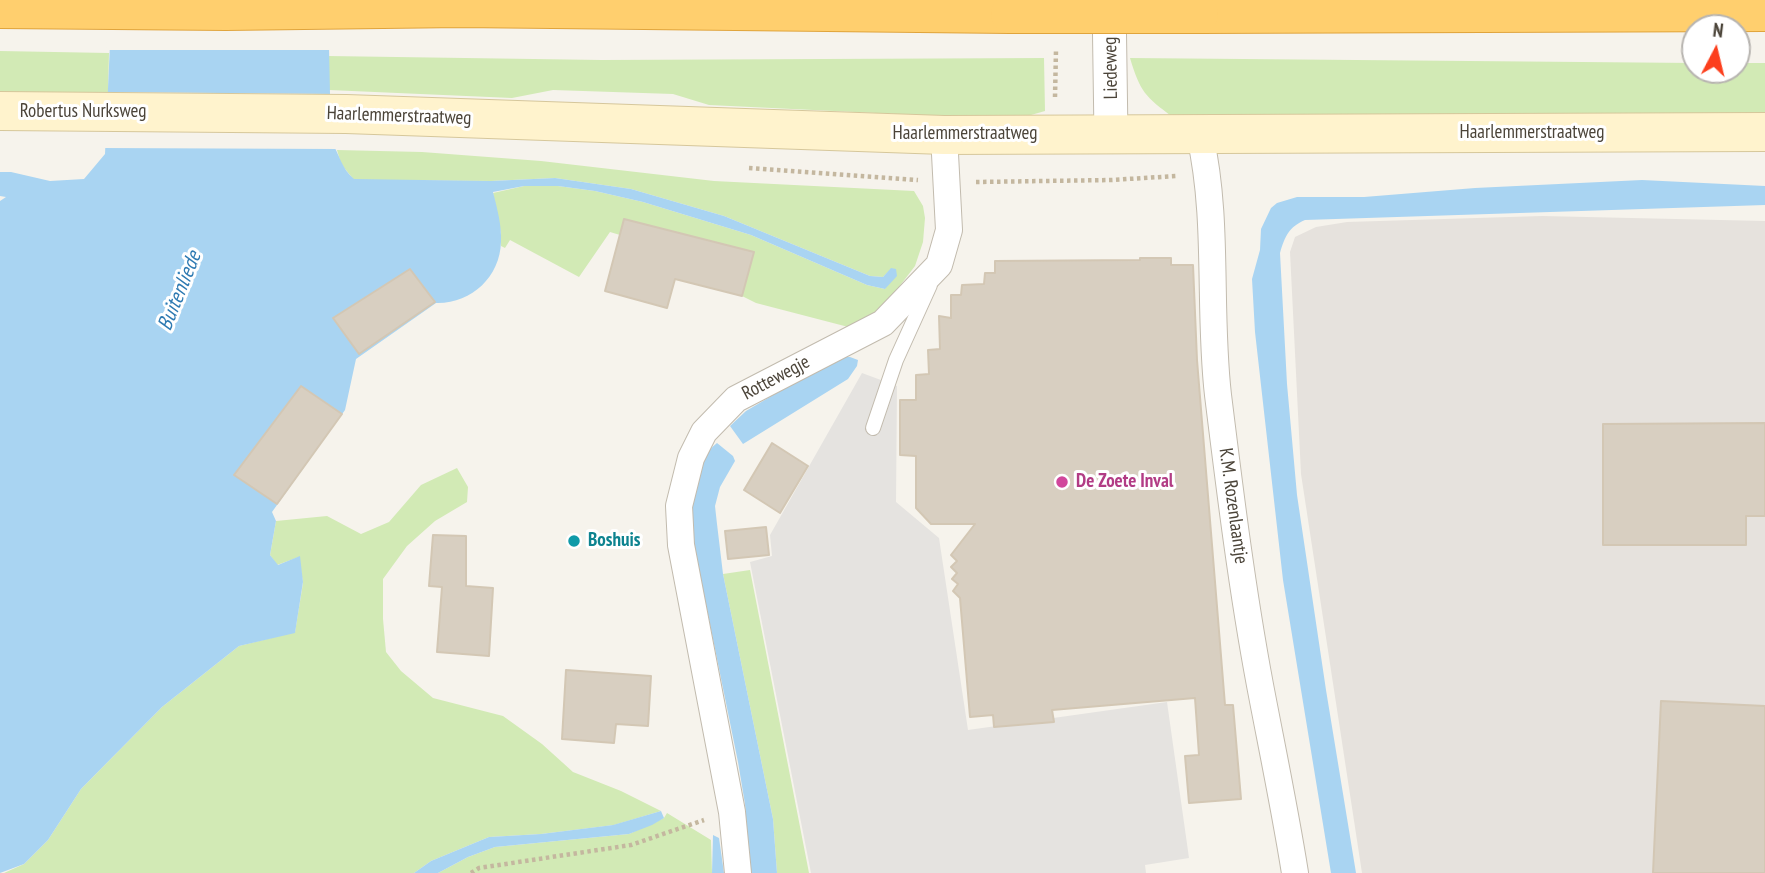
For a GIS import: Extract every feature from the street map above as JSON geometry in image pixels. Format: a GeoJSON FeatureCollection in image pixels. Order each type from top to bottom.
{"type":"FeatureCollection","features":[{"type":"Feature","properties":{"kind":"highway"},"geometry":{"type":"LineString","coordinates":[[0,9],[226,11],[461,8],[1010,14],[1765,12]]}},
{"type":"Feature","properties":{"kind":"main road","name":"Robertus Nurksweg"},"geometry":{"type":"LineString","coordinates":[[0,111],[166,113]]}},
{"type":"Feature","properties":{"kind":"main road","name":"Haarlemmerstraatweg"},"geometry":{"type":"LineString","coordinates":[[166,113],[346,114],[944,135],[1200,136],[1765,131]]}},
{"type":"Feature","properties":{"kind":"street","name":"Liedeweg"},"geometry":{"type":"LineString","coordinates":[[1109,0],[1111,135]]}},
{"type":"Feature","properties":{"kind":"street","name":"Rottewegje"},"geometry":{"type":"LineString","coordinates":[[738,873],[732,812],[681,545],[679,506],[691,458],[704,432],[736,399],[883,323],[939,265],[948,230],[944,135]]}},
{"type":"Feature","properties":{"kind":"street","name":"K.M. Rozenlaantje"},"geometry":{"type":"LineString","coordinates":[[1200,136],[1208,174],[1217,385],[1233,520],[1259,684],[1285,807],[1294,873]]}},
{"type":"Feature","properties":{"kind":"lane"},"geometry":{"type":"LineString","coordinates":[[873,428],[896,360],[939,265]]}},
{"type":"Feature","properties":{"kind":"path"},"geometry":{"type":"LineString","coordinates":[[1054,135],[1056,40]]}},
{"type":"Feature","properties":{"kind":"path"},"geometry":{"type":"LineString","coordinates":[[737,167],[945,182],[1111,180]]}},
{"type":"Feature","properties":{"kind":"path"},"geometry":{"type":"LineString","coordinates":[[471,873],[479,868],[631,845],[732,812]]}},
{"type":"Feature","properties":{"kind":"shaded area"},"geometry":{"type":"Polygon","coordinates":[[[1542,216],[1765,221],[1765,873],[1362,873],[1301,474],[1290,252],[1295,237],[1316,227],[1347,222],[1542,216]]]}},
{"type":"Feature","properties":{"kind":"shaded area"},"geometry":{"type":"Polygon","coordinates":[[[862,373],[897,386],[896,502],[939,538],[968,730],[1167,702],[1189,858],[1145,865],[1146,873],[811,873],[750,562],[772,556],[770,535],[862,373]]]}},
{"type":"Feature","properties":{"kind":"green space"},"geometry":{"type":"Polygon","coordinates":[[[0,51],[109,53],[108,92],[0,92],[0,51]]]}},
{"type":"Feature","properties":{"kind":"green space"},"geometry":{"type":"Polygon","coordinates":[[[328,56],[602,60],[1044,58],[1045,111],[1024,117],[959,117],[709,105],[673,94],[553,90],[512,98],[329,90],[328,56]]]}},
{"type":"Feature","properties":{"kind":"green space"},"geometry":{"type":"Polygon","coordinates":[[[1130,58],[1681,63],[1681,84],[1751,84],[1751,63],[1765,63],[1765,114],[1173,117],[1156,104],[1137,78],[1130,58]]]}},
{"type":"Feature","properties":{"kind":"green space"},"geometry":{"type":"Polygon","coordinates":[[[337,150],[422,152],[541,161],[714,181],[914,191],[923,206],[923,242],[915,266],[879,313],[856,329],[756,303],[742,296],[753,252],[625,219],[620,235],[610,232],[579,277],[510,240],[505,248],[501,246],[493,193],[524,186],[558,186],[595,191],[643,202],[751,235],[867,285],[885,289],[890,270],[883,277],[870,276],[724,216],[631,189],[555,178],[491,181],[354,180],[341,164],[337,150]]]}},
{"type":"Feature","properties":{"kind":"green space"},"geometry":{"type":"Polygon","coordinates":[[[457,468],[468,487],[467,502],[435,521],[407,546],[383,579],[386,652],[401,671],[433,698],[503,716],[542,744],[573,772],[661,811],[614,825],[489,837],[431,861],[414,873],[4,873],[24,864],[48,840],[81,789],[162,707],[239,646],[295,632],[303,583],[299,557],[277,565],[270,555],[276,521],[327,516],[361,534],[389,522],[421,485],[457,468]]]}},
{"type":"Feature","properties":{"kind":"green space"},"geometry":{"type":"Polygon","coordinates":[[[750,570],[809,873],[777,873],[773,819],[723,574],[750,570]]]}},
{"type":"Feature","properties":{"kind":"green space"},"geometry":{"type":"Polygon","coordinates":[[[667,813],[711,840],[712,873],[438,873],[468,857],[495,847],[629,834],[664,818],[667,813]]]}},
{"type":"Feature","properties":{"kind":"water","name":"Buitenliede"},"geometry":{"type":"Polygon","coordinates":[[[112,0],[328,0],[331,141],[343,166],[354,179],[491,181],[555,178],[631,189],[724,216],[870,276],[883,277],[891,268],[896,269],[897,276],[885,289],[867,285],[751,235],[643,202],[595,191],[558,186],[524,186],[493,192],[501,242],[499,255],[489,277],[481,286],[461,299],[436,303],[356,359],[345,410],[272,512],[276,521],[270,555],[278,565],[300,556],[303,582],[295,633],[239,646],[162,707],[81,789],[48,840],[24,864],[0,873],[0,201],[6,197],[0,196],[0,172],[50,181],[84,179],[105,154],[112,0]]]}},
{"type":"Feature","properties":{"kind":"water"},"geometry":{"type":"Polygon","coordinates":[[[1642,180],[1765,186],[1765,205],[1305,220],[1288,233],[1280,253],[1287,384],[1297,495],[1356,873],[1331,873],[1283,580],[1255,332],[1252,279],[1260,250],[1261,229],[1271,208],[1277,203],[1297,197],[1364,197],[1475,188],[1642,180]]]}},
{"type":"Feature","properties":{"kind":"water"},"geometry":{"type":"Polygon","coordinates":[[[838,357],[858,360],[848,379],[743,444],[730,426],[746,411],[838,357]]]}},
{"type":"Feature","properties":{"kind":"water"},"geometry":{"type":"Polygon","coordinates":[[[717,443],[733,456],[735,461],[720,487],[715,506],[723,574],[773,819],[777,873],[750,873],[745,804],[738,762],[690,526],[693,493],[699,470],[709,450],[717,443]]]}},
{"type":"Feature","properties":{"kind":"water"},"geometry":{"type":"Polygon","coordinates":[[[661,811],[664,818],[629,834],[495,847],[468,857],[438,873],[414,873],[431,861],[489,837],[613,825],[661,811]]]}},
{"type":"Feature","properties":{"kind":"water"},"geometry":{"type":"Polygon","coordinates":[[[713,835],[719,838],[724,873],[712,873],[713,835]]]}},
{"type":"Feature","properties":{"kind":"pier"},"geometry":{"type":"Polygon","coordinates":[[[108,0],[331,0],[331,50],[106,50],[108,0]]]}},
{"type":"Feature","properties":{"kind":"pier"},"geometry":{"type":"Polygon","coordinates":[[[105,92],[333,94],[334,140],[340,149],[102,148],[105,92]]]}},
{"type":"Feature","properties":{"kind":"building"},"geometry":{"type":"Polygon","coordinates":[[[624,219],[754,252],[742,296],[675,279],[667,308],[605,291],[624,219]]]}},
{"type":"Feature","properties":{"kind":"building","name":"De Zoete Inval"},"geometry":{"type":"Polygon","coordinates":[[[1171,258],[1171,265],[1193,265],[1197,360],[1225,705],[1233,705],[1241,799],[1189,803],[1185,756],[1199,755],[1195,698],[1052,710],[1054,722],[994,727],[993,715],[970,717],[960,598],[953,591],[958,584],[952,579],[957,573],[951,567],[957,561],[951,555],[975,524],[931,524],[916,508],[916,456],[900,455],[900,400],[916,400],[916,375],[929,374],[928,350],[940,349],[939,316],[951,318],[951,295],[961,295],[962,285],[984,284],[985,273],[995,273],[995,261],[1171,258]]]}},
{"type":"Feature","properties":{"kind":"building"},"geometry":{"type":"Polygon","coordinates":[[[410,269],[435,302],[359,354],[333,318],[410,269]]]}},
{"type":"Feature","properties":{"kind":"building"},"geometry":{"type":"Polygon","coordinates":[[[301,386],[342,414],[277,504],[234,475],[301,386]]]}},
{"type":"Feature","properties":{"kind":"building"},"geometry":{"type":"Polygon","coordinates":[[[1765,423],[1765,516],[1746,516],[1746,545],[1603,545],[1603,424],[1765,423]]]}},
{"type":"Feature","properties":{"kind":"building"},"geometry":{"type":"Polygon","coordinates":[[[772,443],[808,466],[780,513],[744,490],[772,443]]]}},
{"type":"Feature","properties":{"kind":"building"},"geometry":{"type":"Polygon","coordinates":[[[766,527],[769,555],[728,559],[725,531],[766,527]]]}},
{"type":"Feature","properties":{"kind":"building"},"geometry":{"type":"Polygon","coordinates":[[[433,535],[466,536],[466,586],[493,588],[489,656],[437,652],[442,587],[429,586],[433,535]]]}},
{"type":"Feature","properties":{"kind":"building"},"geometry":{"type":"Polygon","coordinates":[[[566,670],[651,676],[648,726],[616,724],[614,743],[562,739],[566,670]]]}},
{"type":"Feature","properties":{"kind":"building"},"geometry":{"type":"Polygon","coordinates":[[[1661,701],[1765,706],[1765,873],[1653,873],[1661,701]]]}},
{"type":"Feature","properties":{"kind":"place","name":"De Zoete Inval"},"geometry":{"type":"Point","coordinates":[1062,482]}},
{"type":"Feature","properties":{"kind":"place","name":"Boshuis"},"geometry":{"type":"Point","coordinates":[574,541]}}]}
